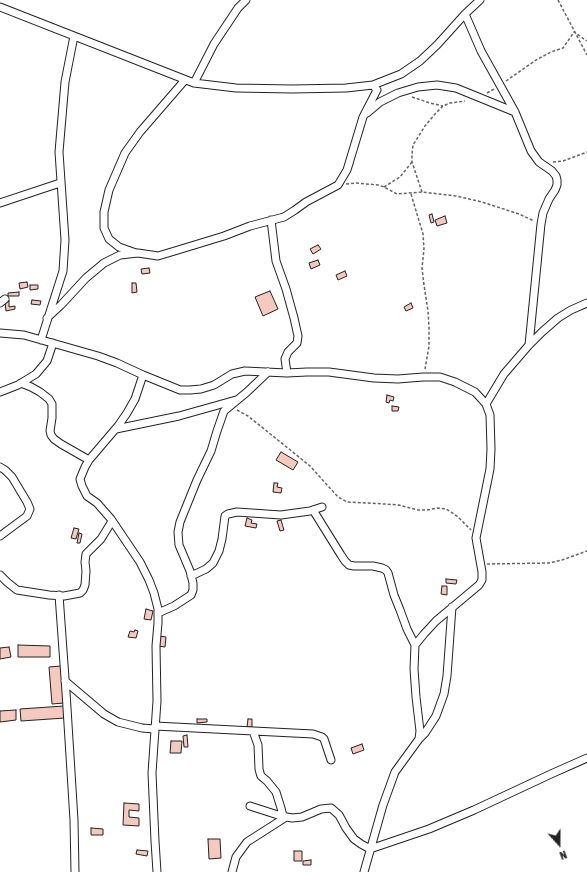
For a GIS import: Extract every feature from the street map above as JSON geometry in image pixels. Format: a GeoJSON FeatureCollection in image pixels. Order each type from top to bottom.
{"type":"FeatureCollection","features":[{"type":"Feature","properties":{"kind":"street"},"geometry":{"type":"LineString","coordinates":[[194,83],[214,44],[238,8],[246,0]]}},
{"type":"Feature","properties":{"kind":"street"},"geometry":{"type":"LineString","coordinates":[[0,7],[194,83],[236,88],[292,89],[346,88],[373,85],[401,74],[420,61],[480,0]]}},
{"type":"Feature","properties":{"kind":"street"},"geometry":{"type":"LineString","coordinates":[[465,14],[481,51],[515,112],[531,151],[539,162],[552,171],[557,180],[555,190],[543,213],[541,224],[529,345]]}},
{"type":"Feature","properties":{"kind":"street"},"geometry":{"type":"LineString","coordinates":[[42,340],[47,318],[63,271],[65,240],[59,152],[65,82],[74,36]]}},
{"type":"Feature","properties":{"kind":"street"},"geometry":{"type":"LineString","coordinates":[[185,80],[145,126],[125,153],[109,190],[104,212],[104,228],[109,239],[119,247],[138,253],[158,256],[224,236],[250,226],[284,217],[306,202],[338,185],[347,170],[363,117],[377,90],[373,85]]}},
{"type":"Feature","properties":{"kind":"street"},"geometry":{"type":"LineString","coordinates":[[363,117],[380,102],[398,93],[418,87],[437,85],[456,88],[515,112]]}},
{"type":"Feature","properties":{"kind":"street"},"geometry":{"type":"LineString","coordinates":[[0,203],[60,183]]}},
{"type":"Feature","properties":{"kind":"street"},"geometry":{"type":"LineString","coordinates":[[272,220],[276,261],[286,289],[298,336],[297,343],[288,352],[285,359],[286,373]]}},
{"type":"Feature","properties":{"kind":"street"},"geometry":{"type":"LineString","coordinates":[[47,318],[61,306],[86,278],[104,263],[120,255],[138,253]]}},
{"type":"Feature","properties":{"kind":"street"},"geometry":{"type":"LineString","coordinates":[[486,404],[504,374],[529,345],[558,318],[587,303]]}},
{"type":"Feature","properties":{"kind":"street"},"geometry":{"type":"LineString","coordinates":[[0,333],[24,335],[117,363],[180,390],[201,389],[214,385],[232,374],[245,371],[286,373],[329,372],[374,378],[398,379],[423,377],[440,378],[455,382],[475,392],[486,404],[490,415],[490,469],[476,538],[481,564],[482,580],[424,634],[415,645]]}},
{"type":"Feature","properties":{"kind":"street"},"geometry":{"type":"LineString","coordinates":[[0,392],[21,383],[36,374],[47,361],[53,343]]}},
{"type":"Feature","properties":{"kind":"street"},"geometry":{"type":"LineString","coordinates":[[158,613],[174,606],[192,595],[193,583],[180,545],[178,532],[180,522],[196,480],[211,451],[224,411],[268,372]]}},
{"type":"Feature","properties":{"kind":"street"},"geometry":{"type":"LineString","coordinates":[[144,375],[135,399],[127,413],[116,429],[89,460],[80,478],[87,496],[97,502],[140,562],[154,593],[158,613],[156,646],[157,701],[152,772],[157,872]]}},
{"type":"Feature","properties":{"kind":"street"},"geometry":{"type":"LineString","coordinates":[[21,383],[40,392],[49,399],[52,404],[53,411],[50,431],[54,439],[89,460]]}},
{"type":"Feature","properties":{"kind":"street"},"geometry":{"type":"LineString","coordinates":[[116,429],[178,416],[239,399]]}},
{"type":"Feature","properties":{"kind":"street"},"geometry":{"type":"LineString","coordinates":[[0,467],[12,477],[30,509],[27,516],[0,536]]}},
{"type":"Feature","properties":{"kind":"street"},"geometry":{"type":"LineString","coordinates":[[191,576],[206,569],[213,563],[219,551],[225,516],[228,514],[237,512],[281,515],[313,510],[322,507]]}},
{"type":"Feature","properties":{"kind":"street"},"geometry":{"type":"LineString","coordinates":[[313,510],[349,565],[373,566],[382,568],[388,573],[394,595],[415,645],[414,669],[420,730],[419,739]]}},
{"type":"Feature","properties":{"kind":"street"},"geometry":{"type":"LineString","coordinates":[[0,575],[17,590],[59,596],[80,593],[85,585],[86,554],[101,539],[112,521]]}},
{"type":"Feature","properties":{"kind":"street"},"geometry":{"type":"LineString","coordinates":[[59,596],[74,820],[75,872]]}},
{"type":"Feature","properties":{"kind":"street"},"geometry":{"type":"LineString","coordinates":[[364,872],[383,805],[395,772],[436,716],[444,694],[447,676],[452,607]]}},
{"type":"Feature","properties":{"kind":"street"},"geometry":{"type":"LineString","coordinates":[[65,681],[104,714],[118,722],[142,728],[313,734],[324,739],[331,760]]}},
{"type":"Feature","properties":{"kind":"street"},"geometry":{"type":"LineString","coordinates":[[253,731],[258,745],[260,774],[276,792],[284,817]]}},
{"type":"Feature","properties":{"kind":"street"},"geometry":{"type":"LineString","coordinates":[[250,806],[284,817],[292,818],[302,817],[321,809],[331,808],[339,815],[354,839],[370,849],[429,830],[587,758]]}},
{"type":"Feature","properties":{"kind":"street"},"geometry":{"type":"LineString","coordinates":[[232,872],[236,857],[247,842],[284,817]]}},
{"type":"Feature","properties":{"kind":"path"},"geometry":{"type":"LineString","coordinates":[[558,0],[587,55]]}},
{"type":"Feature","properties":{"kind":"path"},"geometry":{"type":"LineString","coordinates":[[574,32],[587,41]]}},
{"type":"Feature","properties":{"kind":"path"},"geometry":{"type":"LineString","coordinates":[[478,97],[500,85],[536,60],[551,52],[563,48],[574,32]]}},
{"type":"Feature","properties":{"kind":"path"},"geometry":{"type":"LineString","coordinates":[[398,93],[443,106]]}},
{"type":"Feature","properties":{"kind":"path"},"geometry":{"type":"LineString","coordinates":[[422,192],[412,162],[413,145],[424,126],[443,106],[470,100]]}},
{"type":"Feature","properties":{"kind":"path"},"geometry":{"type":"LineString","coordinates":[[552,162],[563,161],[587,152]]}},
{"type":"Feature","properties":{"kind":"path"},"geometry":{"type":"LineString","coordinates":[[384,188],[400,177],[412,162]]}},
{"type":"Feature","properties":{"kind":"path"},"geometry":{"type":"LineString","coordinates":[[338,185],[370,184],[397,194],[422,192],[456,196],[482,202],[519,214],[541,224]]}},
{"type":"Feature","properties":{"kind":"path"},"geometry":{"type":"LineString","coordinates":[[411,193],[423,234],[424,249],[422,268],[428,316],[429,346],[427,363],[423,377]]}},
{"type":"Feature","properties":{"kind":"path"},"geometry":{"type":"LineString","coordinates":[[231,406],[248,416],[310,466],[338,497],[347,502],[399,505],[418,510],[438,508],[446,509],[466,524],[476,538]]}},
{"type":"Feature","properties":{"kind":"path"},"geometry":{"type":"LineString","coordinates":[[481,564],[549,564],[587,551]]}},
{"type":"Feature","properties":{"kind":"building"},"geometry":{"type":"Polygon","coordinates":[[[432,214],[434,222],[431,223],[429,215],[432,214]]]}},
{"type":"Feature","properties":{"kind":"building"},"geometry":{"type":"Polygon","coordinates":[[[445,216],[447,223],[437,226],[435,220],[445,216]]]}},
{"type":"Feature","properties":{"kind":"building"},"geometry":{"type":"Polygon","coordinates":[[[318,245],[321,249],[313,254],[310,249],[318,245]]]}},
{"type":"Feature","properties":{"kind":"building"},"geometry":{"type":"Polygon","coordinates":[[[318,260],[320,265],[311,269],[309,263],[318,260]]]}},
{"type":"Feature","properties":{"kind":"building"},"geometry":{"type":"Polygon","coordinates":[[[149,268],[150,273],[142,274],[141,269],[149,268]]]}},
{"type":"Feature","properties":{"kind":"building"},"geometry":{"type":"Polygon","coordinates":[[[345,271],[347,276],[338,280],[336,275],[345,271]]]}},
{"type":"Feature","properties":{"kind":"building"},"geometry":{"type":"Polygon","coordinates":[[[27,282],[28,287],[20,289],[19,283],[27,282]]]}},
{"type":"Feature","properties":{"kind":"building"},"geometry":{"type":"Polygon","coordinates":[[[132,283],[136,283],[137,292],[132,293],[132,283]]]}},
{"type":"Feature","properties":{"kind":"building"},"geometry":{"type":"Polygon","coordinates":[[[30,285],[38,285],[38,289],[30,290],[30,285]]]}},
{"type":"Feature","properties":{"kind":"building"},"geometry":{"type":"Polygon","coordinates":[[[270,291],[278,309],[263,316],[255,297],[270,291]]]}},
{"type":"Feature","properties":{"kind":"building"},"geometry":{"type":"Polygon","coordinates":[[[19,292],[19,296],[8,296],[8,293],[19,292]]]}},
{"type":"Feature","properties":{"kind":"building"},"geometry":{"type":"Polygon","coordinates":[[[32,300],[41,301],[40,305],[31,304],[32,300]]]}},
{"type":"Feature","properties":{"kind":"building"},"geometry":{"type":"Polygon","coordinates":[[[9,301],[9,307],[15,306],[15,309],[6,311],[5,302],[9,301]]]}},
{"type":"Feature","properties":{"kind":"building"},"geometry":{"type":"Polygon","coordinates":[[[411,303],[413,308],[406,311],[404,307],[411,303]]]}},
{"type":"Feature","properties":{"kind":"building"},"geometry":{"type":"Polygon","coordinates":[[[387,395],[394,397],[393,401],[390,400],[389,403],[386,402],[387,395]]]}},
{"type":"Feature","properties":{"kind":"building"},"geometry":{"type":"Polygon","coordinates":[[[392,406],[399,407],[398,411],[392,411],[392,406]]]}},
{"type":"Feature","properties":{"kind":"building"},"geometry":{"type":"Polygon","coordinates":[[[281,452],[298,462],[293,470],[276,460],[281,452]]]}},
{"type":"Feature","properties":{"kind":"building"},"geometry":{"type":"Polygon","coordinates":[[[274,483],[278,483],[277,487],[282,488],[281,493],[273,492],[274,483]]]}},
{"type":"Feature","properties":{"kind":"building"},"geometry":{"type":"Polygon","coordinates":[[[247,518],[252,520],[251,523],[257,524],[256,528],[245,526],[247,518]]]}},
{"type":"Feature","properties":{"kind":"building"},"geometry":{"type":"Polygon","coordinates":[[[281,520],[284,530],[280,531],[277,521],[281,520]]]}},
{"type":"Feature","properties":{"kind":"building"},"geometry":{"type":"Polygon","coordinates":[[[74,528],[79,529],[76,539],[71,538],[74,528]]]}},
{"type":"Feature","properties":{"kind":"building"},"geometry":{"type":"Polygon","coordinates":[[[79,533],[82,534],[80,543],[77,543],[79,533]]]}},
{"type":"Feature","properties":{"kind":"building"},"geometry":{"type":"Polygon","coordinates":[[[446,579],[457,580],[456,584],[446,583],[446,579]]]}},
{"type":"Feature","properties":{"kind":"building"},"geometry":{"type":"Polygon","coordinates":[[[442,586],[447,586],[447,595],[441,594],[442,586]]]}},
{"type":"Feature","properties":{"kind":"building"},"geometry":{"type":"Polygon","coordinates":[[[146,609],[153,611],[151,620],[144,619],[146,609]]]}},
{"type":"Feature","properties":{"kind":"building"},"geometry":{"type":"Polygon","coordinates":[[[135,630],[138,631],[136,638],[128,637],[130,631],[134,632],[135,630]]]}},
{"type":"Feature","properties":{"kind":"building"},"geometry":{"type":"Polygon","coordinates":[[[159,636],[166,637],[165,647],[158,646],[159,636]]]}},
{"type":"Feature","properties":{"kind":"building"},"geometry":{"type":"Polygon","coordinates":[[[18,645],[50,646],[50,657],[18,657],[18,645]]]}},
{"type":"Feature","properties":{"kind":"building"},"geometry":{"type":"Polygon","coordinates":[[[9,647],[11,657],[0,659],[0,648],[9,647]]]}},
{"type":"Feature","properties":{"kind":"building"},"geometry":{"type":"Polygon","coordinates":[[[61,666],[64,703],[52,704],[49,667],[61,666]]]}},
{"type":"Feature","properties":{"kind":"building"},"geometry":{"type":"Polygon","coordinates":[[[64,706],[65,718],[21,721],[20,709],[64,706]]]}},
{"type":"Feature","properties":{"kind":"building"},"geometry":{"type":"Polygon","coordinates":[[[16,710],[16,720],[0,722],[0,711],[16,710]]]}},
{"type":"Feature","properties":{"kind":"building"},"geometry":{"type":"Polygon","coordinates":[[[197,719],[207,719],[207,722],[197,723],[197,719]]]}},
{"type":"Feature","properties":{"kind":"building"},"geometry":{"type":"Polygon","coordinates":[[[248,719],[252,719],[252,727],[247,727],[248,719]]]}},
{"type":"Feature","properties":{"kind":"building"},"geometry":{"type":"Polygon","coordinates":[[[187,735],[188,747],[184,747],[183,736],[187,735]]]}},
{"type":"Feature","properties":{"kind":"building"},"geometry":{"type":"Polygon","coordinates":[[[171,741],[182,741],[181,753],[170,753],[171,741]]]}},
{"type":"Feature","properties":{"kind":"building"},"geometry":{"type":"Polygon","coordinates":[[[362,744],[364,750],[353,754],[351,748],[362,744]]]}},
{"type":"Feature","properties":{"kind":"building"},"geometry":{"type":"Polygon","coordinates":[[[124,803],[139,804],[139,811],[129,810],[129,817],[139,818],[139,826],[123,825],[124,803]]]}},
{"type":"Feature","properties":{"kind":"building"},"geometry":{"type":"Polygon","coordinates":[[[91,828],[103,829],[103,835],[91,835],[91,828]]]}},
{"type":"Feature","properties":{"kind":"building"},"geometry":{"type":"Polygon","coordinates":[[[208,839],[220,839],[221,858],[209,859],[208,839]]]}},
{"type":"Feature","properties":{"kind":"building"},"geometry":{"type":"Polygon","coordinates":[[[137,850],[148,851],[147,856],[136,854],[137,850]]]}},
{"type":"Feature","properties":{"kind":"building"},"geometry":{"type":"Polygon","coordinates":[[[294,851],[302,851],[302,861],[294,861],[294,851]]]}},
{"type":"Feature","properties":{"kind":"building"},"geometry":{"type":"Polygon","coordinates":[[[311,860],[311,865],[303,865],[303,861],[311,860]]]}}]}
